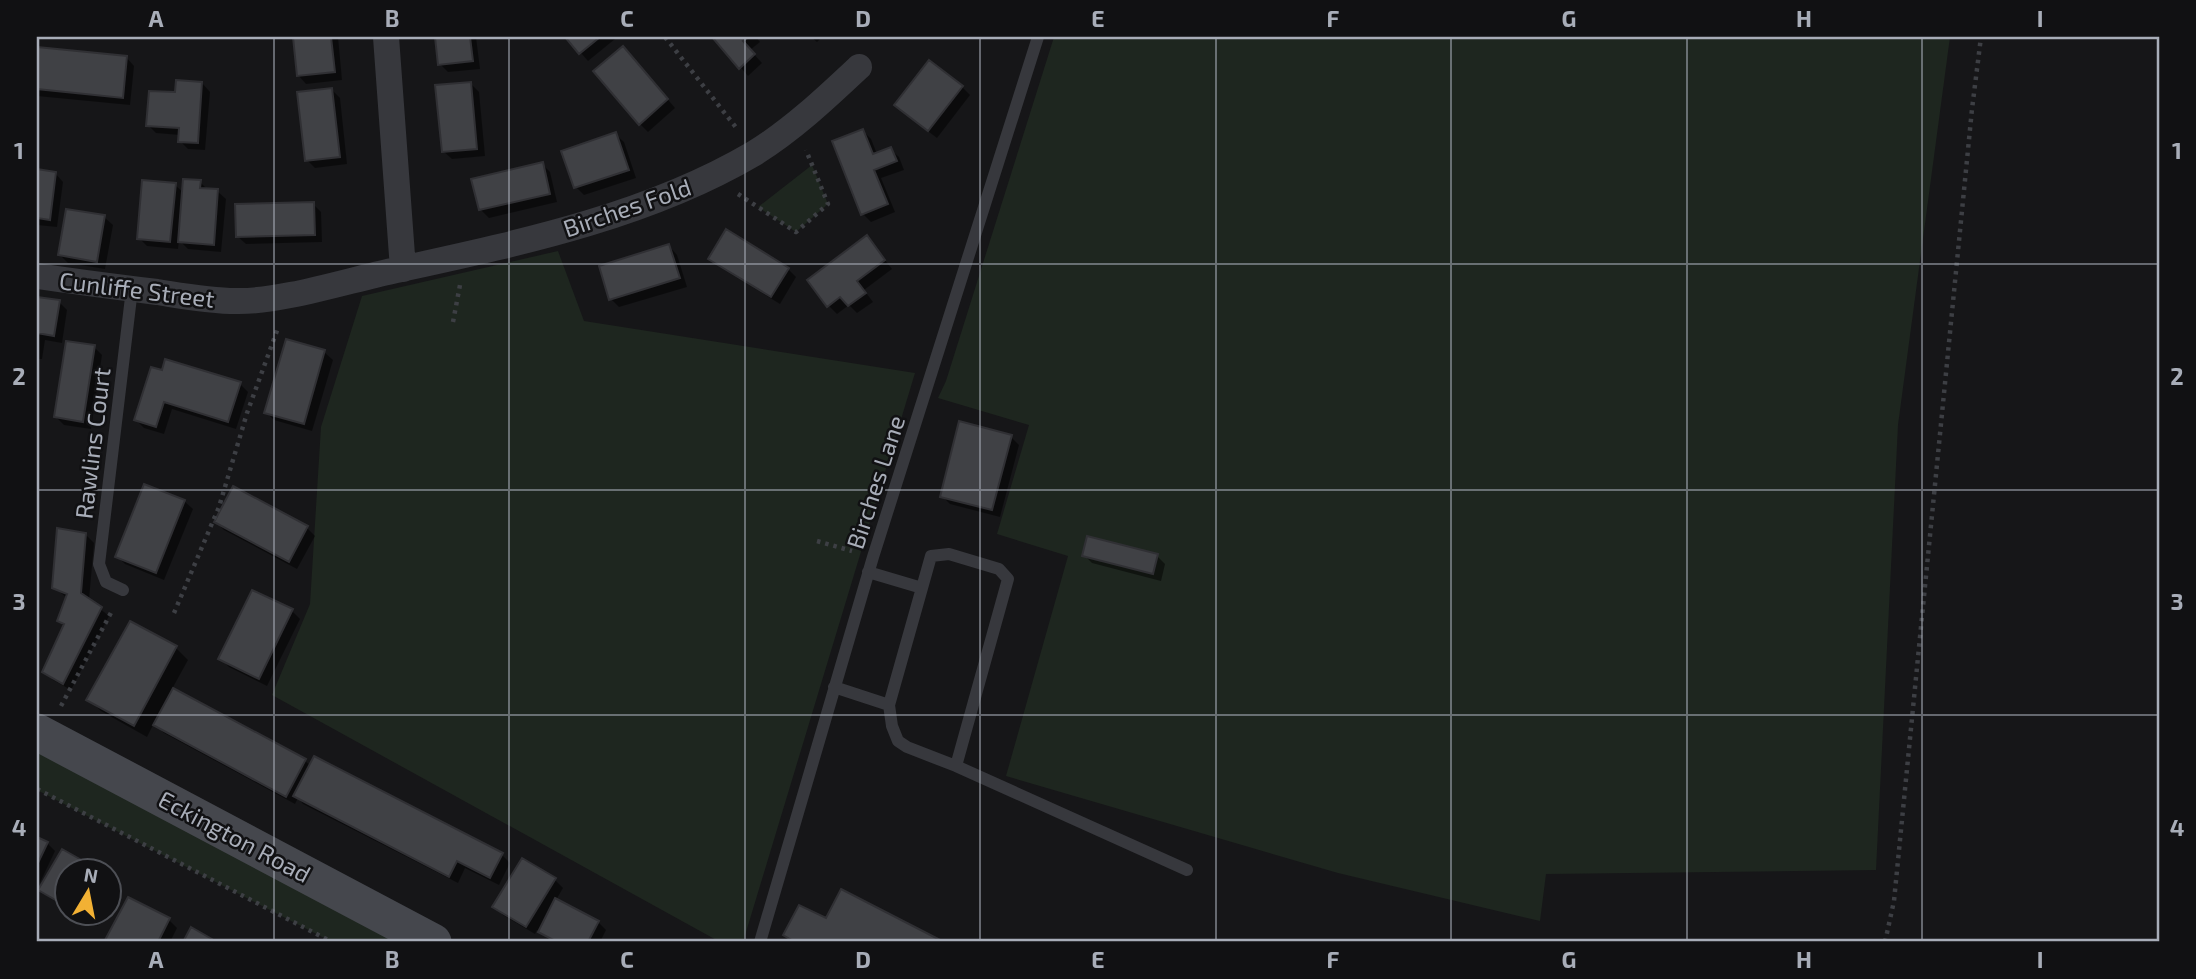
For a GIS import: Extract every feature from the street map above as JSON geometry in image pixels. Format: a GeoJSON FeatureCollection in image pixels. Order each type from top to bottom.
{"type":"FeatureCollection","features":[{"type":"Feature","properties":{"kind":"main road","name":"Eckington Road"},"geometry":{"type":"LineString","coordinates":[[41,734],[433,942]]}},
{"type":"Feature","properties":{"kind":"street"},"geometry":{"type":"LineString","coordinates":[[386,37],[404,269]]}},
{"type":"Feature","properties":{"kind":"street","name":"Birches Fold"},"geometry":{"type":"LineString","coordinates":[[238,302],[290,294],[404,269],[640,208],[755,153],[796,122],[859,67]]}},
{"type":"Feature","properties":{"kind":"street","name":"Cunliffe Street"},"geometry":{"type":"LineString","coordinates":[[37,276],[238,302]]}},
{"type":"Feature","properties":{"kind":"lane","name":"Birches Lane"},"geometry":{"type":"LineString","coordinates":[[760,942],[868,572],[1038,37]]}},
{"type":"Feature","properties":{"kind":"lane","name":"Rawlins Court"},"geometry":{"type":"LineString","coordinates":[[123,590],[106,582],[99,564],[132,289]]}},
{"type":"Feature","properties":{"kind":"lane"},"geometry":{"type":"LineString","coordinates":[[956,766],[1008,579],[999,569],[949,554],[931,556],[890,705],[892,726],[898,741],[906,747],[956,766],[1187,870]]}},
{"type":"Feature","properties":{"kind":"lane"},"geometry":{"type":"LineString","coordinates":[[868,572],[922,588]]}},
{"type":"Feature","properties":{"kind":"lane"},"geometry":{"type":"LineString","coordinates":[[834,687],[890,705]]}},
{"type":"Feature","properties":{"kind":"path"},"geometry":{"type":"LineString","coordinates":[[665,37],[755,153]]}},
{"type":"Feature","properties":{"kind":"path"},"geometry":{"type":"LineString","coordinates":[[1885,942],[1894,901],[1981,37]]}},
{"type":"Feature","properties":{"kind":"path"},"geometry":{"type":"LineString","coordinates":[[711,176],[796,232],[828,204],[796,122]]}},
{"type":"Feature","properties":{"kind":"path"},"geometry":{"type":"LineString","coordinates":[[174,613],[219,507],[247,414],[290,294]]}},
{"type":"Feature","properties":{"kind":"path"},"geometry":{"type":"LineString","coordinates":[[817,541],[873,556]]}},
{"type":"Feature","properties":{"kind":"path"},"geometry":{"type":"LineString","coordinates":[[41,734],[123,590]]}},
{"type":"Feature","properties":{"kind":"path"},"geometry":{"type":"LineString","coordinates":[[37,789],[332,942]]}},
{"type":"Feature","properties":{"kind":"shaded area"},"geometry":{"type":"Polygon","coordinates":[[[1054,37],[1950,37],[1898,425],[1876,870],[1546,874],[1540,921],[1338,873],[1006,776],[1068,556],[997,534],[1029,425],[938,398],[946,381],[1054,37]]]}},
{"type":"Feature","properties":{"kind":"shaded area"},"geometry":{"type":"Polygon","coordinates":[[[812,165],[828,204],[796,232],[758,207],[812,165]]]}},
{"type":"Feature","properties":{"kind":"shaded area"},"geometry":{"type":"Polygon","coordinates":[[[558,251],[584,321],[915,373],[743,942],[720,942],[272,695],[310,604],[321,427],[362,296],[558,251]]]}},
{"type":"Feature","properties":{"kind":"shaded area"},"geometry":{"type":"Polygon","coordinates":[[[37,749],[401,942],[332,942],[37,790],[37,749]]]}},
{"type":"Feature","properties":{"kind":"building"},"geometry":{"type":"Polygon","coordinates":[[[293,37],[331,37],[335,72],[297,76],[293,37]]]}},
{"type":"Feature","properties":{"kind":"building"},"geometry":{"type":"Polygon","coordinates":[[[435,37],[470,37],[473,61],[438,65],[435,37]]]}},
{"type":"Feature","properties":{"kind":"building"},"geometry":{"type":"Polygon","coordinates":[[[565,37],[600,37],[579,54],[565,37]]]}},
{"type":"Feature","properties":{"kind":"building"},"geometry":{"type":"Polygon","coordinates":[[[712,37],[749,37],[743,41],[755,54],[739,69],[712,37]]]}},
{"type":"Feature","properties":{"kind":"building"},"geometry":{"type":"Polygon","coordinates":[[[623,46],[668,99],[639,125],[593,71],[623,46]]]}},
{"type":"Feature","properties":{"kind":"building"},"geometry":{"type":"Polygon","coordinates":[[[37,47],[127,56],[123,98],[37,89],[37,47]]]}},
{"type":"Feature","properties":{"kind":"building"},"geometry":{"type":"Polygon","coordinates":[[[929,60],[963,86],[928,131],[894,105],[929,60]]]}},
{"type":"Feature","properties":{"kind":"building"},"geometry":{"type":"Polygon","coordinates":[[[176,80],[202,82],[198,143],[178,142],[179,128],[146,126],[149,91],[175,92],[176,80]]]}},
{"type":"Feature","properties":{"kind":"building"},"geometry":{"type":"Polygon","coordinates":[[[471,82],[477,149],[442,152],[435,85],[471,82]]]}},
{"type":"Feature","properties":{"kind":"building"},"geometry":{"type":"Polygon","coordinates":[[[332,88],[340,157],[305,161],[297,92],[332,88]]]}},
{"type":"Feature","properties":{"kind":"building"},"geometry":{"type":"Polygon","coordinates":[[[863,129],[873,154],[891,147],[897,161],[874,170],[888,204],[861,215],[832,141],[863,129]]]}},
{"type":"Feature","properties":{"kind":"building"},"geometry":{"type":"Polygon","coordinates":[[[616,132],[629,170],[574,188],[561,151],[616,132]]]}},
{"type":"Feature","properties":{"kind":"building"},"geometry":{"type":"Polygon","coordinates":[[[543,162],[550,194],[479,210],[471,179],[543,162]]]}},
{"type":"Feature","properties":{"kind":"building"},"geometry":{"type":"Polygon","coordinates":[[[37,169],[56,172],[50,220],[37,218],[37,169]]]}},
{"type":"Feature","properties":{"kind":"building"},"geometry":{"type":"Polygon","coordinates":[[[183,179],[201,180],[200,188],[218,189],[214,245],[178,242],[183,179]]]}},
{"type":"Feature","properties":{"kind":"building"},"geometry":{"type":"Polygon","coordinates":[[[142,180],[176,183],[170,242],[137,239],[142,180]]]}},
{"type":"Feature","properties":{"kind":"building"},"geometry":{"type":"Polygon","coordinates":[[[314,202],[315,235],[236,237],[235,204],[314,202]]]}},
{"type":"Feature","properties":{"kind":"building"},"geometry":{"type":"Polygon","coordinates":[[[66,209],[105,215],[97,262],[58,255],[66,209]]]}},
{"type":"Feature","properties":{"kind":"building"},"geometry":{"type":"Polygon","coordinates":[[[726,229],[789,268],[771,297],[708,259],[726,229]]]}},
{"type":"Feature","properties":{"kind":"building"},"geometry":{"type":"Polygon","coordinates":[[[867,235],[885,260],[857,281],[866,293],[848,306],[840,297],[827,307],[807,280],[867,235]]]}},
{"type":"Feature","properties":{"kind":"building"},"geometry":{"type":"Polygon","coordinates":[[[669,244],[680,278],[609,300],[599,266],[669,244]]]}},
{"type":"Feature","properties":{"kind":"building"},"geometry":{"type":"Polygon","coordinates":[[[37,297],[60,300],[54,336],[37,333],[37,297]]]}},
{"type":"Feature","properties":{"kind":"building"},"geometry":{"type":"Polygon","coordinates":[[[286,339],[325,350],[304,424],[264,413],[286,339]]]}},
{"type":"Feature","properties":{"kind":"building"},"geometry":{"type":"Polygon","coordinates":[[[66,341],[95,345],[83,422],[54,417],[66,341]]]}},
{"type":"Feature","properties":{"kind":"building"},"geometry":{"type":"Polygon","coordinates":[[[165,359],[241,382],[228,422],[164,402],[156,427],[134,420],[151,367],[162,370],[165,359]]]}},
{"type":"Feature","properties":{"kind":"building"},"geometry":{"type":"Polygon","coordinates":[[[959,421],[1012,435],[992,510],[940,497],[959,421]]]}},
{"type":"Feature","properties":{"kind":"building"},"geometry":{"type":"Polygon","coordinates":[[[144,484],[185,500],[156,573],[115,557],[144,484]]]}},
{"type":"Feature","properties":{"kind":"building"},"geometry":{"type":"Polygon","coordinates":[[[233,486],[308,526],[289,562],[214,522],[233,486]]]}},
{"type":"Feature","properties":{"kind":"building"},"geometry":{"type":"Polygon","coordinates":[[[57,528],[86,533],[81,593],[102,607],[63,684],[42,672],[64,624],[57,621],[67,594],[52,588],[57,528]]]}},
{"type":"Feature","properties":{"kind":"building"},"geometry":{"type":"Polygon","coordinates":[[[1087,536],[1158,554],[1153,574],[1082,556],[1087,536]]]}},
{"type":"Feature","properties":{"kind":"building"},"geometry":{"type":"Polygon","coordinates":[[[252,590],[293,609],[259,679],[218,659],[252,590]]]}},
{"type":"Feature","properties":{"kind":"building"},"geometry":{"type":"Polygon","coordinates":[[[130,621],[177,646],[134,726],[86,700],[130,621]]]}},
{"type":"Feature","properties":{"kind":"building"},"geometry":{"type":"Polygon","coordinates":[[[173,688],[306,759],[286,797],[153,725],[173,688]]]}},
{"type":"Feature","properties":{"kind":"building"},"geometry":{"type":"Polygon","coordinates":[[[314,756],[503,853],[490,878],[457,861],[449,877],[293,796],[314,756]]]}},
{"type":"Feature","properties":{"kind":"building"},"geometry":{"type":"Polygon","coordinates":[[[37,837],[48,842],[37,865],[37,837]]]}},
{"type":"Feature","properties":{"kind":"building"},"geometry":{"type":"Polygon","coordinates":[[[62,849],[74,856],[58,856],[62,849]]]}},
{"type":"Feature","properties":{"kind":"building"},"geometry":{"type":"Polygon","coordinates":[[[522,858],[556,878],[526,927],[492,907],[522,858]]]}},
{"type":"Feature","properties":{"kind":"building"},"geometry":{"type":"Polygon","coordinates":[[[52,866],[52,898],[38,890],[52,866]]]}},
{"type":"Feature","properties":{"kind":"building"},"geometry":{"type":"Polygon","coordinates":[[[841,889],[944,942],[795,942],[783,935],[799,905],[826,918],[841,889]]]}},
{"type":"Feature","properties":{"kind":"building"},"geometry":{"type":"Polygon","coordinates":[[[128,897],[170,918],[158,942],[105,940],[112,926],[122,926],[122,908],[128,897]]]}},
{"type":"Feature","properties":{"kind":"building"},"geometry":{"type":"Polygon","coordinates":[[[555,898],[599,921],[588,942],[557,942],[538,932],[555,898]]]}},
{"type":"Feature","properties":{"kind":"building"},"geometry":{"type":"Polygon","coordinates":[[[191,927],[217,942],[183,942],[191,927]]]}}]}
